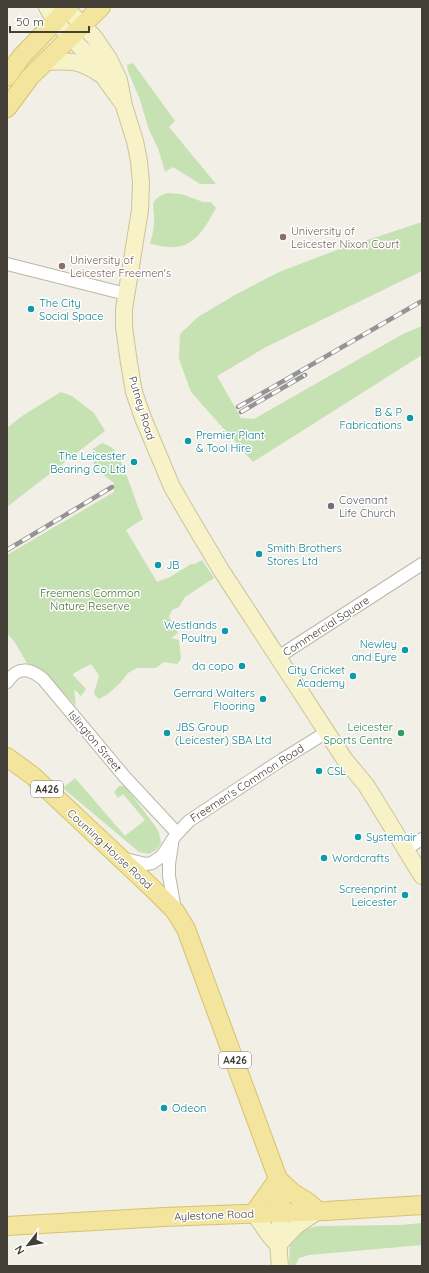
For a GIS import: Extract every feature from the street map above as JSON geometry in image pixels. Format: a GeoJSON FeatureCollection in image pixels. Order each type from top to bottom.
{"type":"FeatureCollection","features":[{"type":"Feature","properties":{"kind":"main road"},"geometry":{"type":"LineString","coordinates":[[7,108],[30,77],[101,7]]}},
{"type":"Feature","properties":{"kind":"main road"},"geometry":{"type":"LineString","coordinates":[[7,77],[21,57],[60,10]]}},
{"type":"Feature","properties":{"kind":"main road","name":"Counting House Road"},"geometry":{"type":"LineString","coordinates":[[7,757],[33,776],[120,857],[175,911]]}},
{"type":"Feature","properties":{"kind":"main road","name":"A426"},"geometry":{"type":"LineString","coordinates":[[175,911],[186,929],[194,948],[278,1179],[282,1213]]}},
{"type":"Feature","properties":{"kind":"main road"},"geometry":{"type":"LineString","coordinates":[[254,1213],[278,1179],[292,1193],[310,1203],[318,1211]]}},
{"type":"Feature","properties":{"kind":"main road"},"geometry":{"type":"LineString","coordinates":[[282,1213],[300,1198]]}},
{"type":"Feature","properties":{"kind":"main road","name":"Aylestone Road"},"geometry":{"type":"LineString","coordinates":[[7,1226],[164,1216],[282,1213],[422,1205]]}},
{"type":"Feature","properties":{"kind":"street"},"geometry":{"type":"LineString","coordinates":[[60,10],[76,30]]}},
{"type":"Feature","properties":{"kind":"street","name":"Putney Road"},"geometry":{"type":"LineString","coordinates":[[76,30],[87,54],[124,106]]}},
{"type":"Feature","properties":{"kind":"street","name":"Putney Road"},"geometry":{"type":"LineString","coordinates":[[76,30],[94,37],[109,59],[119,80],[124,106],[135,141],[139,161],[141,183],[140,210],[126,294],[124,321],[134,392],[142,418],[172,487],[221,570],[278,657]]}},
{"type":"Feature","properties":{"kind":"street","name":"Putney Road"},"geometry":{"type":"LineString","coordinates":[[44,62],[76,62],[84,64],[103,76]]}},
{"type":"Feature","properties":{"kind":"street"},"geometry":{"type":"LineString","coordinates":[[7,264],[126,294]]}},
{"type":"Feature","properties":{"kind":"street","name":"Commercial Square"},"geometry":{"type":"LineString","coordinates":[[422,564],[278,657],[345,760],[366,786],[422,875]]}},
{"type":"Feature","properties":{"kind":"street","name":"Islington Street"},"geometry":{"type":"LineString","coordinates":[[7,682],[20,670],[35,672],[43,679],[174,837]]}},
{"type":"Feature","properties":{"kind":"street","name":"Freemen's Common Road"},"geometry":{"type":"LineString","coordinates":[[120,857],[146,864],[152,863],[162,856],[183,826],[195,817],[282,759],[327,732]]}},
{"type":"Feature","properties":{"kind":"street"},"geometry":{"type":"LineString","coordinates":[[174,837],[169,864],[169,876],[175,911]]}},
{"type":"Feature","properties":{"kind":"street"},"geometry":{"type":"LineString","coordinates":[[406,849],[422,839]]}},
{"type":"Feature","properties":{"kind":"street"},"geometry":{"type":"LineString","coordinates":[[278,1244],[296,1226],[318,1211]]}},
{"type":"Feature","properties":{"kind":"street"},"geometry":{"type":"LineString","coordinates":[[254,1213],[269,1235],[278,1244]]}},
{"type":"Feature","properties":{"kind":"street"},"geometry":{"type":"LineString","coordinates":[[280,1266],[278,1244],[279,1223],[282,1213]]}},
{"type":"Feature","properties":{"kind":"green space"},"geometry":{"type":"Polygon","coordinates":[[[133,63],[175,121],[169,127],[216,184],[200,184],[173,167],[165,172],[158,148],[149,130],[140,100],[128,71],[127,65],[133,63]]]}},
{"type":"Feature","properties":{"kind":"green space"},"geometry":{"type":"Polygon","coordinates":[[[167,193],[181,194],[203,202],[211,202],[216,208],[200,233],[189,243],[182,246],[169,247],[150,244],[154,225],[154,201],[167,193]]]}},
{"type":"Feature","properties":{"kind":"green space"},"geometry":{"type":"Polygon","coordinates":[[[422,222],[422,271],[266,347],[217,376],[241,418],[254,419],[403,334],[422,326],[422,355],[253,462],[191,392],[179,359],[180,334],[198,317],[235,295],[279,272],[337,250],[422,222]]]}},
{"type":"Feature","properties":{"kind":"green space"},"geometry":{"type":"Polygon","coordinates":[[[61,392],[72,396],[94,413],[105,431],[7,507],[7,428],[22,416],[61,392]]]}},
{"type":"Feature","properties":{"kind":"green space","name":"Freemens Common Nature Reserve"},"geometry":{"type":"Polygon","coordinates":[[[102,443],[111,447],[120,459],[124,469],[143,519],[126,530],[157,582],[170,577],[191,564],[195,564],[202,560],[214,578],[185,597],[179,607],[172,610],[169,617],[178,633],[171,638],[179,640],[181,659],[177,664],[164,662],[156,668],[137,668],[128,673],[108,694],[99,699],[94,694],[99,675],[91,664],[73,675],[86,689],[81,696],[74,689],[76,706],[42,670],[28,665],[16,644],[7,633],[7,555],[114,492],[114,483],[97,469],[93,461],[93,449],[102,443]]]}},
{"type":"Feature","properties":{"kind":"green space"},"geometry":{"type":"Polygon","coordinates":[[[75,778],[125,836],[145,820],[123,794],[118,798],[114,792],[119,786],[125,786],[159,833],[161,843],[156,850],[149,854],[139,852],[63,788],[75,778]]]}},
{"type":"Feature","properties":{"kind":"green space"},"geometry":{"type":"Polygon","coordinates":[[[422,1223],[422,1245],[309,1255],[299,1258],[295,1266],[289,1266],[290,1246],[294,1238],[309,1228],[318,1226],[400,1225],[422,1223]]]}},
{"type":"Feature","properties":{"kind":"railway"},"geometry":{"type":"LineString","coordinates":[[238,407],[422,301]]}},
{"type":"Feature","properties":{"kind":"railway"},"geometry":{"type":"LineString","coordinates":[[241,412],[305,375]]}},
{"type":"Feature","properties":{"kind":"railway"},"geometry":{"type":"LineString","coordinates":[[7,550],[112,487]]}},
{"type":"Feature","properties":{"kind":"place","name":"University of Leicester Nixon Court"},"geometry":{"type":"Point","coordinates":[283,237]}},
{"type":"Feature","properties":{"kind":"place","name":"University of Leicester Freemen's"},"geometry":{"type":"Point","coordinates":[62,266]}},
{"type":"Feature","properties":{"kind":"place","name":"The City Social Space"},"geometry":{"type":"Point","coordinates":[31,309]}},
{"type":"Feature","properties":{"kind":"place","name":"B & P Fabrications"},"geometry":{"type":"Point","coordinates":[410,418]}},
{"type":"Feature","properties":{"kind":"place","name":"Premier Plant & Tool Hire"},"geometry":{"type":"Point","coordinates":[188,441]}},
{"type":"Feature","properties":{"kind":"place","name":"The Leicester Bearing Co Ltd"},"geometry":{"type":"Point","coordinates":[134,462]}},
{"type":"Feature","properties":{"kind":"place","name":"Covenant Life Church"},"geometry":{"type":"Point","coordinates":[331,506]}},
{"type":"Feature","properties":{"kind":"place","name":"Smith Brothers Stores Ltd"},"geometry":{"type":"Point","coordinates":[259,554]}},
{"type":"Feature","properties":{"kind":"place","name":"JB"},"geometry":{"type":"Point","coordinates":[158,565]}},
{"type":"Feature","properties":{"kind":"place","name":"Westlands Poultry"},"geometry":{"type":"Point","coordinates":[225,631]}},
{"type":"Feature","properties":{"kind":"place","name":"Newley and Eyre"},"geometry":{"type":"Point","coordinates":[405,650]}},
{"type":"Feature","properties":{"kind":"place","name":"da copo"},"geometry":{"type":"Point","coordinates":[242,666]}},
{"type":"Feature","properties":{"kind":"place","name":"City Cricket Academy"},"geometry":{"type":"Point","coordinates":[353,676]}},
{"type":"Feature","properties":{"kind":"place","name":"Gerrard Walters Flooring"},"geometry":{"type":"Point","coordinates":[263,699]}},
{"type":"Feature","properties":{"kind":"place","name":"JBS Group (Leicester) SBA Ltd"},"geometry":{"type":"Point","coordinates":[167,733]}},
{"type":"Feature","properties":{"kind":"place","name":"Leicester Sports Centre"},"geometry":{"type":"Point","coordinates":[401,733]}},
{"type":"Feature","properties":{"kind":"place","name":"CSL"},"geometry":{"type":"Point","coordinates":[319,771]}},
{"type":"Feature","properties":{"kind":"place","name":"Systemair"},"geometry":{"type":"Point","coordinates":[358,837]}},
{"type":"Feature","properties":{"kind":"place","name":"Wordcrafts"},"geometry":{"type":"Point","coordinates":[324,858]}},
{"type":"Feature","properties":{"kind":"place","name":"Screenprint Leicester"},"geometry":{"type":"Point","coordinates":[405,895]}},
{"type":"Feature","properties":{"kind":"place","name":"Odeon"},"geometry":{"type":"Point","coordinates":[164,1108]}}]}
